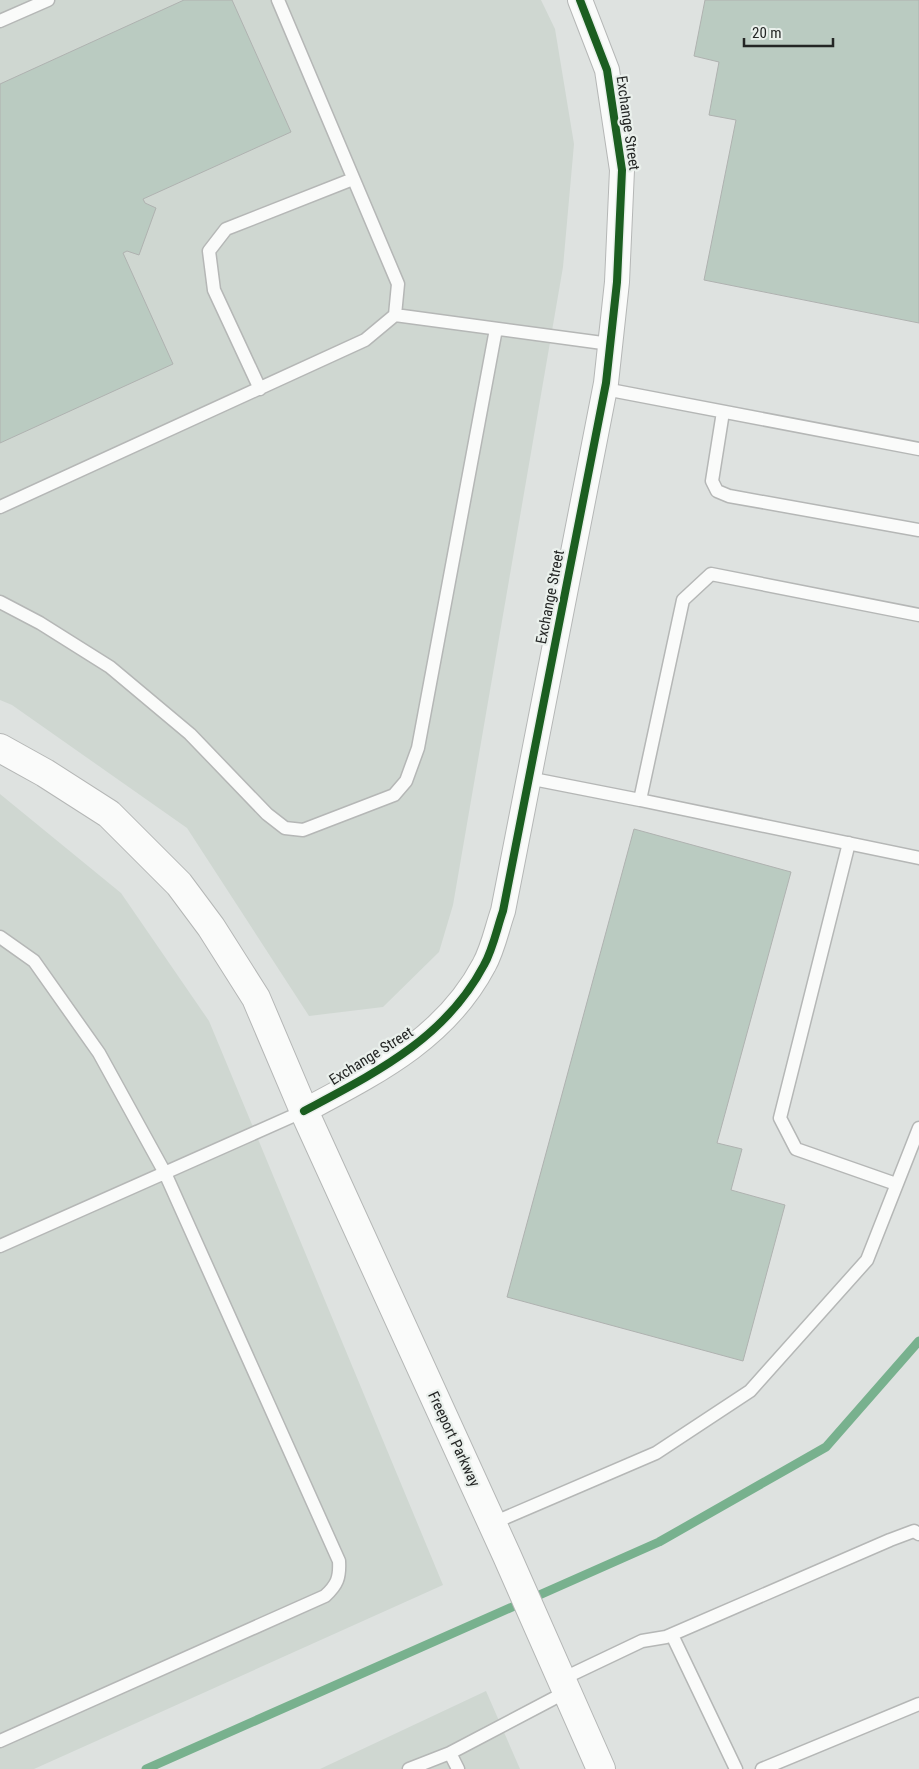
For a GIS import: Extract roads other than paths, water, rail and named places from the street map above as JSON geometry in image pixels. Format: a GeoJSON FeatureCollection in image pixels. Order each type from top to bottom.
{"type":"FeatureCollection","features":[{"type":"Feature","properties":{"kind":"main road","name":"Freeport Parkway"},"geometry":{"type":"LineString","coordinates":[[0,748],[109,814],[179,884],[211,927],[256,998],[304,1111],[493,1523],[601,1769]]}},
{"type":"Feature","properties":{"kind":"street","name":"Exchange Street"},"geometry":{"type":"LineString","coordinates":[[304,1111],[373,1074],[420,1043],[453,1011],[485,964],[503,911],[605,389],[617,282],[622,170],[607,70],[580,0]]}},
{"type":"Feature","properties":{"kind":"lane"},"geometry":{"type":"LineString","coordinates":[[0,21],[48,0]]}},
{"type":"Feature","properties":{"kind":"lane"},"geometry":{"type":"LineString","coordinates":[[0,507],[365,340],[395,315],[398,284],[278,0]]}},
{"type":"Feature","properties":{"kind":"lane"},"geometry":{"type":"LineString","coordinates":[[260,389],[214,290],[209,251],[226,229],[354,179]]}},
{"type":"Feature","properties":{"kind":"lane"},"geometry":{"type":"LineString","coordinates":[[395,315],[610,344]]}},
{"type":"Feature","properties":{"kind":"lane"},"geometry":{"type":"LineString","coordinates":[[0,602],[40,622],[110,667],[190,734],[267,814],[285,828],[303,830],[394,795],[406,781],[418,748],[496,329]]}},
{"type":"Feature","properties":{"kind":"lane"},"geometry":{"type":"LineString","coordinates":[[605,389],[919,449]]}},
{"type":"Feature","properties":{"kind":"lane"},"geometry":{"type":"LineString","coordinates":[[723,412],[712,481],[717,491],[730,496],[919,530]]}},
{"type":"Feature","properties":{"kind":"lane"},"geometry":{"type":"LineString","coordinates":[[640,800],[682,600],[711,574],[919,615]]}},
{"type":"Feature","properties":{"kind":"lane"},"geometry":{"type":"LineString","coordinates":[[528,778],[919,858]]}},
{"type":"Feature","properties":{"kind":"lane"},"geometry":{"type":"LineString","coordinates":[[849,843],[780,1118],[796,1149],[896,1184]]}},
{"type":"Feature","properties":{"kind":"lane"},"geometry":{"type":"LineString","coordinates":[[0,937],[34,961],[99,1053],[165,1173],[339,1561],[340,1576],[334,1587],[325,1596],[0,1741]]}},
{"type":"Feature","properties":{"kind":"lane"},"geometry":{"type":"LineString","coordinates":[[0,1246],[304,1111]]}},
{"type":"Feature","properties":{"kind":"lane"},"geometry":{"type":"LineString","coordinates":[[493,1523],[656,1453],[750,1391],[867,1260],[919,1128]]}},
{"type":"Feature","properties":{"kind":"lane"},"geometry":{"type":"LineString","coordinates":[[409,1769],[450,1753],[642,1641],[672,1635],[890,1540],[914,1531],[919,1534]]}},
{"type":"Feature","properties":{"kind":"lane"},"geometry":{"type":"LineString","coordinates":[[672,1635],[736,1769]]}},
{"type":"Feature","properties":{"kind":"lane"},"geometry":{"type":"LineString","coordinates":[[762,1769],[919,1704]]}},
{"type":"Feature","properties":{"kind":"lane"},"geometry":{"type":"LineString","coordinates":[[450,1753],[458,1769]]}},
{"type":"Feature","properties":{"kind":"waterway"},"geometry":{"type":"LineString","coordinates":[[146,1769],[659,1542],[826,1447],[919,1341]]}}]}
